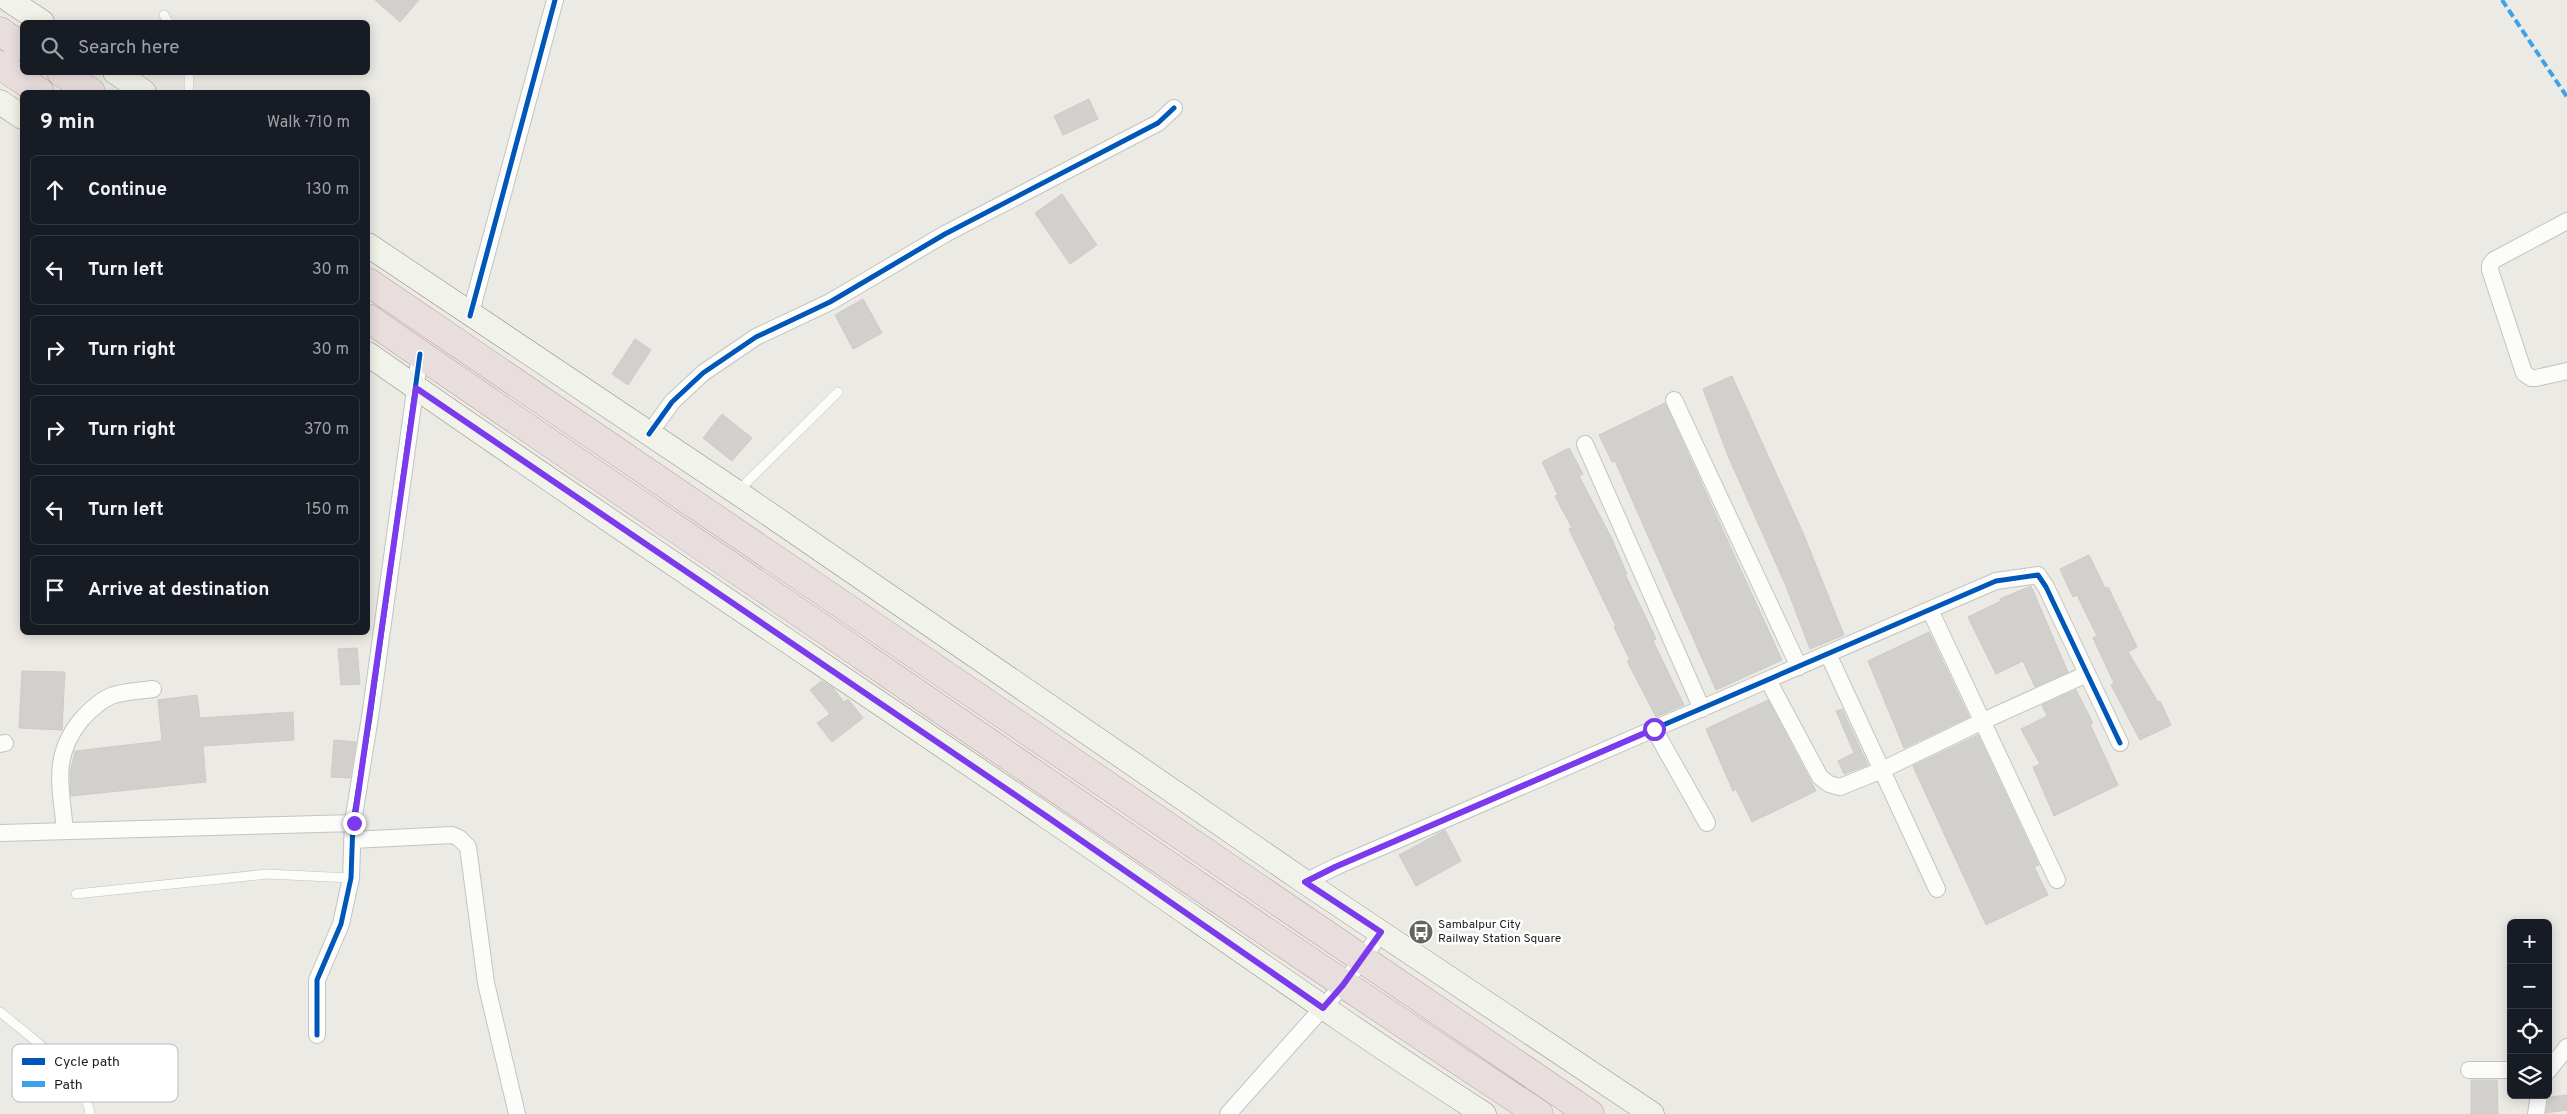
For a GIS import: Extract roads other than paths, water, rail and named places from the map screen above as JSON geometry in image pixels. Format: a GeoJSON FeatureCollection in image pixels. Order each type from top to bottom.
{"type":"FeatureCollection","features":[{"type":"Feature","properties":{"kind":"highway"},"geometry":{"type":"LineString","coordinates":[[0,31],[20,46]]}},
{"type":"Feature","properties":{"kind":"highway"},"geometry":{"type":"LineString","coordinates":[[0,65],[37,90]]}},
{"type":"Feature","properties":{"kind":"highway"},"geometry":{"type":"LineString","coordinates":[[65,75],[87,90]]}},
{"type":"Feature","properties":{"kind":"highway"},"geometry":{"type":"LineString","coordinates":[[370,283],[1590,1114]]}},
{"type":"Feature","properties":{"kind":"highway"},"geometry":{"type":"LineString","coordinates":[[370,319],[453,379],[690,537],[1343,985],[1539,1114]]}},
{"type":"Feature","properties":{"kind":"main road"},"geometry":{"type":"LineString","coordinates":[[9,0],[39,20]]}},
{"type":"Feature","properties":{"kind":"main road"},"geometry":{"type":"LineString","coordinates":[[118,75],[141,90]]}},
{"type":"Feature","properties":{"kind":"main road"},"geometry":{"type":"LineString","coordinates":[[0,102],[20,116]]}},
{"type":"Feature","properties":{"kind":"main road"},"geometry":{"type":"LineString","coordinates":[[370,246],[470,316],[736,492],[1305,882],[1652,1114]]}},
{"type":"Feature","properties":{"kind":"main road"},"geometry":{"type":"LineString","coordinates":[[370,355],[1054,822],[1384,1050],[1484,1114]]}},
{"type":"Feature","properties":{"kind":"street"},"geometry":{"type":"LineString","coordinates":[[470,316],[556,0]]}},
{"type":"Feature","properties":{"kind":"street"},"geometry":{"type":"LineString","coordinates":[[649,434],[672,402],[703,373],[756,337],[830,302],[945,234],[1158,123],[1174,108]]}},
{"type":"Feature","properties":{"kind":"street"},"geometry":{"type":"LineString","coordinates":[[2567,221],[2494,260],[2490,265],[2490,270],[2524,373],[2530,378],[2536,378],[2567,371]]}},
{"type":"Feature","properties":{"kind":"street"},"geometry":{"type":"LineString","coordinates":[[317,1035],[317,980],[341,924],[351,878],[354,823],[420,354]]}},
{"type":"Feature","properties":{"kind":"street"},"geometry":{"type":"LineString","coordinates":[[1674,400],[1799,667]]}},
{"type":"Feature","properties":{"kind":"street"},"geometry":{"type":"LineString","coordinates":[[1585,444],[1702,709]]}},
{"type":"Feature","properties":{"kind":"street"},"geometry":{"type":"LineString","coordinates":[[1305,882],[1335,867],[1996,581],[2038,575],[2046,587],[2120,743]]}},
{"type":"Feature","properties":{"kind":"street"},"geometry":{"type":"LineString","coordinates":[[1930,610],[2057,880]]}},
{"type":"Feature","properties":{"kind":"street"},"geometry":{"type":"LineString","coordinates":[[1828,654],[1937,889]]}},
{"type":"Feature","properties":{"kind":"street"},"geometry":{"type":"LineString","coordinates":[[1768,680],[1820,777],[1829,784],[1840,787],[1882,770],[1982,721],[2087,674]]}},
{"type":"Feature","properties":{"kind":"street"},"geometry":{"type":"LineString","coordinates":[[66,831],[60,771],[64,747],[75,728],[90,709],[112,696],[153,689]]}},
{"type":"Feature","properties":{"kind":"street"},"geometry":{"type":"LineString","coordinates":[[1654,729],[1707,823]]}},
{"type":"Feature","properties":{"kind":"street"},"geometry":{"type":"LineString","coordinates":[[0,833],[354,823]]}},
{"type":"Feature","properties":{"kind":"street"},"geometry":{"type":"LineString","coordinates":[[352,840],[452,835],[459,838],[468,847],[486,983],[517,1114]]}},
{"type":"Feature","properties":{"kind":"street"},"geometry":{"type":"LineString","coordinates":[[1228,1114],[1343,985],[1381,932]]}},
{"type":"Feature","properties":{"kind":"street"},"geometry":{"type":"LineString","coordinates":[[2552,1066],[2567,1047]]}},
{"type":"Feature","properties":{"kind":"street"},"geometry":{"type":"LineString","coordinates":[[2469,1070],[2507,1070]]}},
{"type":"Feature","properties":{"kind":"street"},"geometry":{"type":"LineString","coordinates":[[2536,1114],[2538,1099]]}},
{"type":"Feature","properties":{"kind":"lane"},"geometry":{"type":"LineString","coordinates":[[189,75],[189,90]]}},
{"type":"Feature","properties":{"kind":"lane"},"geometry":{"type":"LineString","coordinates":[[736,492],[838,392]]}},
{"type":"Feature","properties":{"kind":"lane"},"geometry":{"type":"LineString","coordinates":[[76,894],[267,874],[351,878]]}},
{"type":"Feature","properties":{"kind":"lane"},"geometry":{"type":"LineString","coordinates":[[0,1012],[39,1044]]}},
{"type":"Feature","properties":{"kind":"lane"},"geometry":{"type":"LineString","coordinates":[[85,1102],[90,1114]]}},
{"type":"Feature","properties":{"kind":"place","name":"Sambalpur City Railway Station Square"},"geometry":{"type":"Point","coordinates":[1421,932]}}]}
